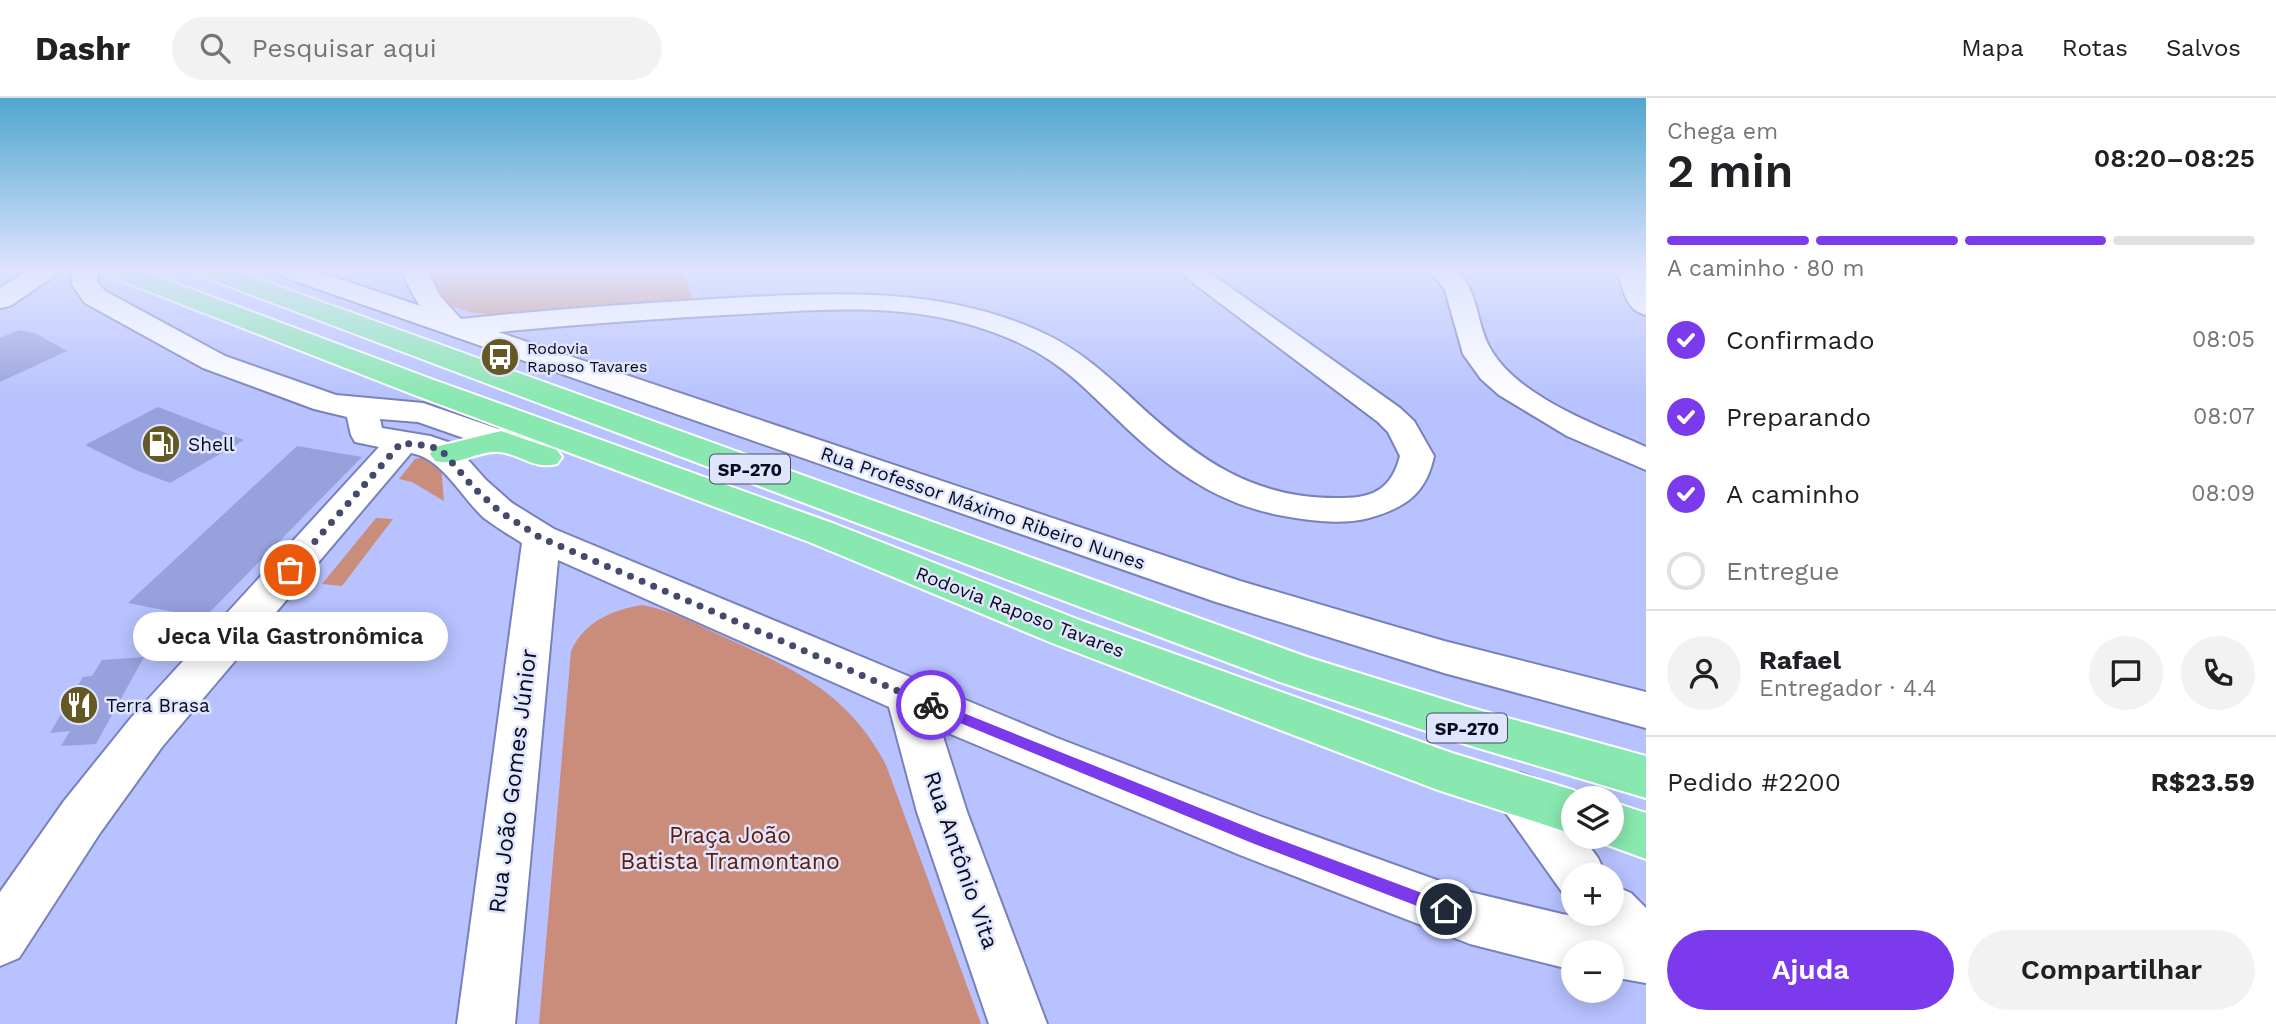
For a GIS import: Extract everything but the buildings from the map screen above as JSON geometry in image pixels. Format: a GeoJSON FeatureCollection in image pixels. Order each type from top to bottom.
{"type":"FeatureCollection","features":[{"type":"Feature","properties":{"kind":"highway","name":"Rodovia Raposo Tavares"},"geometry":{"type":"LineString","coordinates":[[228,313],[822,533],[1067,632],[1452,774],[1561,808]]}},
{"type":"Feature","properties":{"kind":"highway","name":"Rodovia Raposo Tavares"},"geometry":{"type":"LineString","coordinates":[[325,313],[1292,669],[1517,744],[1646,777]]}},
{"type":"Feature","properties":{"kind":"highway"},"geometry":{"type":"LineString","coordinates":[[447,454],[501,441],[690,513],[739,525],[822,533]]}},
{"type":"Feature","properties":{"kind":"highway"},"geometry":{"type":"LineString","coordinates":[[1624,828],[1646,836]]}},
{"type":"Feature","properties":{"kind":"street"},"geometry":{"type":"LineString","coordinates":[[126,313],[214,362],[325,402],[377,429],[447,454],[474,488],[499,511],[541,538],[908,695],[1258,839],[1470,918],[1562,941],[1646,955]]}},
{"type":"Feature","properties":{"kind":"street","name":"Rua Professor Máximo Ribeiro Nunes"},"geometry":{"type":"LineString","coordinates":[[417,313],[1227,591],[1444,657],[1646,710]]}},
{"type":"Feature","properties":{"kind":"street"},"geometry":{"type":"LineString","coordinates":[[442,313],[455,326],[616,313]]}},
{"type":"Feature","properties":{"kind":"street"},"geometry":{"type":"LineString","coordinates":[[952,313],[1011,329],[1060,353],[1083,370],[1191,468],[1239,494],[1285,505],[1331,510],[1359,509],[1385,502],[1407,487],[1417,456],[1402,428],[1389,415],[1249,313]]}},
{"type":"Feature","properties":{"kind":"street"},"geometry":{"type":"LineString","coordinates":[[1466,313],[1476,352],[1492,372],[1518,394],[1550,413],[1646,460]]}},
{"type":"Feature","properties":{"kind":"street"},"geometry":{"type":"LineString","coordinates":[[0,939],[82,817],[377,429],[423,413],[501,441]]}},
{"type":"Feature","properties":{"kind":"street","name":"Rua João Gomes Júnior"},"geometry":{"type":"LineString","coordinates":[[486,1024],[541,538]]}},
{"type":"Feature","properties":{"kind":"street","name":"Rua Antônio Vita"},"geometry":{"type":"LineString","coordinates":[[908,695],[942,812],[1018,1024]]}},
{"type":"Feature","properties":{"kind":"street"},"geometry":{"type":"LineString","coordinates":[[1520,794],[1571,863]]}},
{"type":"Feature","properties":{"kind":"street"},"geometry":{"type":"LineString","coordinates":[[1624,924],[1646,949]]}},
{"type":"Feature","properties":{"kind":"green space"},"geometry":{"type":"Polygon","coordinates":[[[476,313],[545,313],[513,315],[476,313]]]}},
{"type":"Feature","properties":{"kind":"green space"},"geometry":{"type":"Polygon","coordinates":[[[429,456],[441,466],[444,501],[412,482],[399,479],[415,459],[429,456]]]}},
{"type":"Feature","properties":{"kind":"green space"},"geometry":{"type":"Polygon","coordinates":[[[376,518],[393,519],[342,586],[322,584],[376,518]]]}},
{"type":"Feature","properties":{"kind":"green space","name":"Praça João Batista Tramontano"},"geometry":{"type":"Polygon","coordinates":[[[642,605],[683,618],[795,672],[836,701],[871,740],[886,765],[981,1024],[539,1024],[571,651],[583,632],[600,619],[620,610],[642,605]]]}},
{"type":"Feature","properties":{"kind":"way so far"},"geometry":{"type":"LineString","coordinates":[[290,570],[401,443],[430,446],[447,454],[474,488],[499,511],[541,538],[931,705]]}},
{"type":"Feature","properties":{"kind":"place","name":"Rodovia Raposo Tavares"},"geometry":{"type":"Point","coordinates":[500,357]}},
{"type":"Feature","properties":{"kind":"place","name":"Shell"},"geometry":{"type":"Point","coordinates":[161,444]}},
{"type":"Feature","properties":{"kind":"place","name":"Jeca Vila Gastronômica"},"geometry":{"type":"Point","coordinates":[290,570]}},
{"type":"Feature","properties":{"kind":"place","name":"Terra Brasa"},"geometry":{"type":"Point","coordinates":[79,705]}},
{"type":"Feature","properties":{"kind":"route"},"geometry":{"type":"LineString","coordinates":[[931,705],[1040,752],[1258,839],[1446,909]]}}]}
